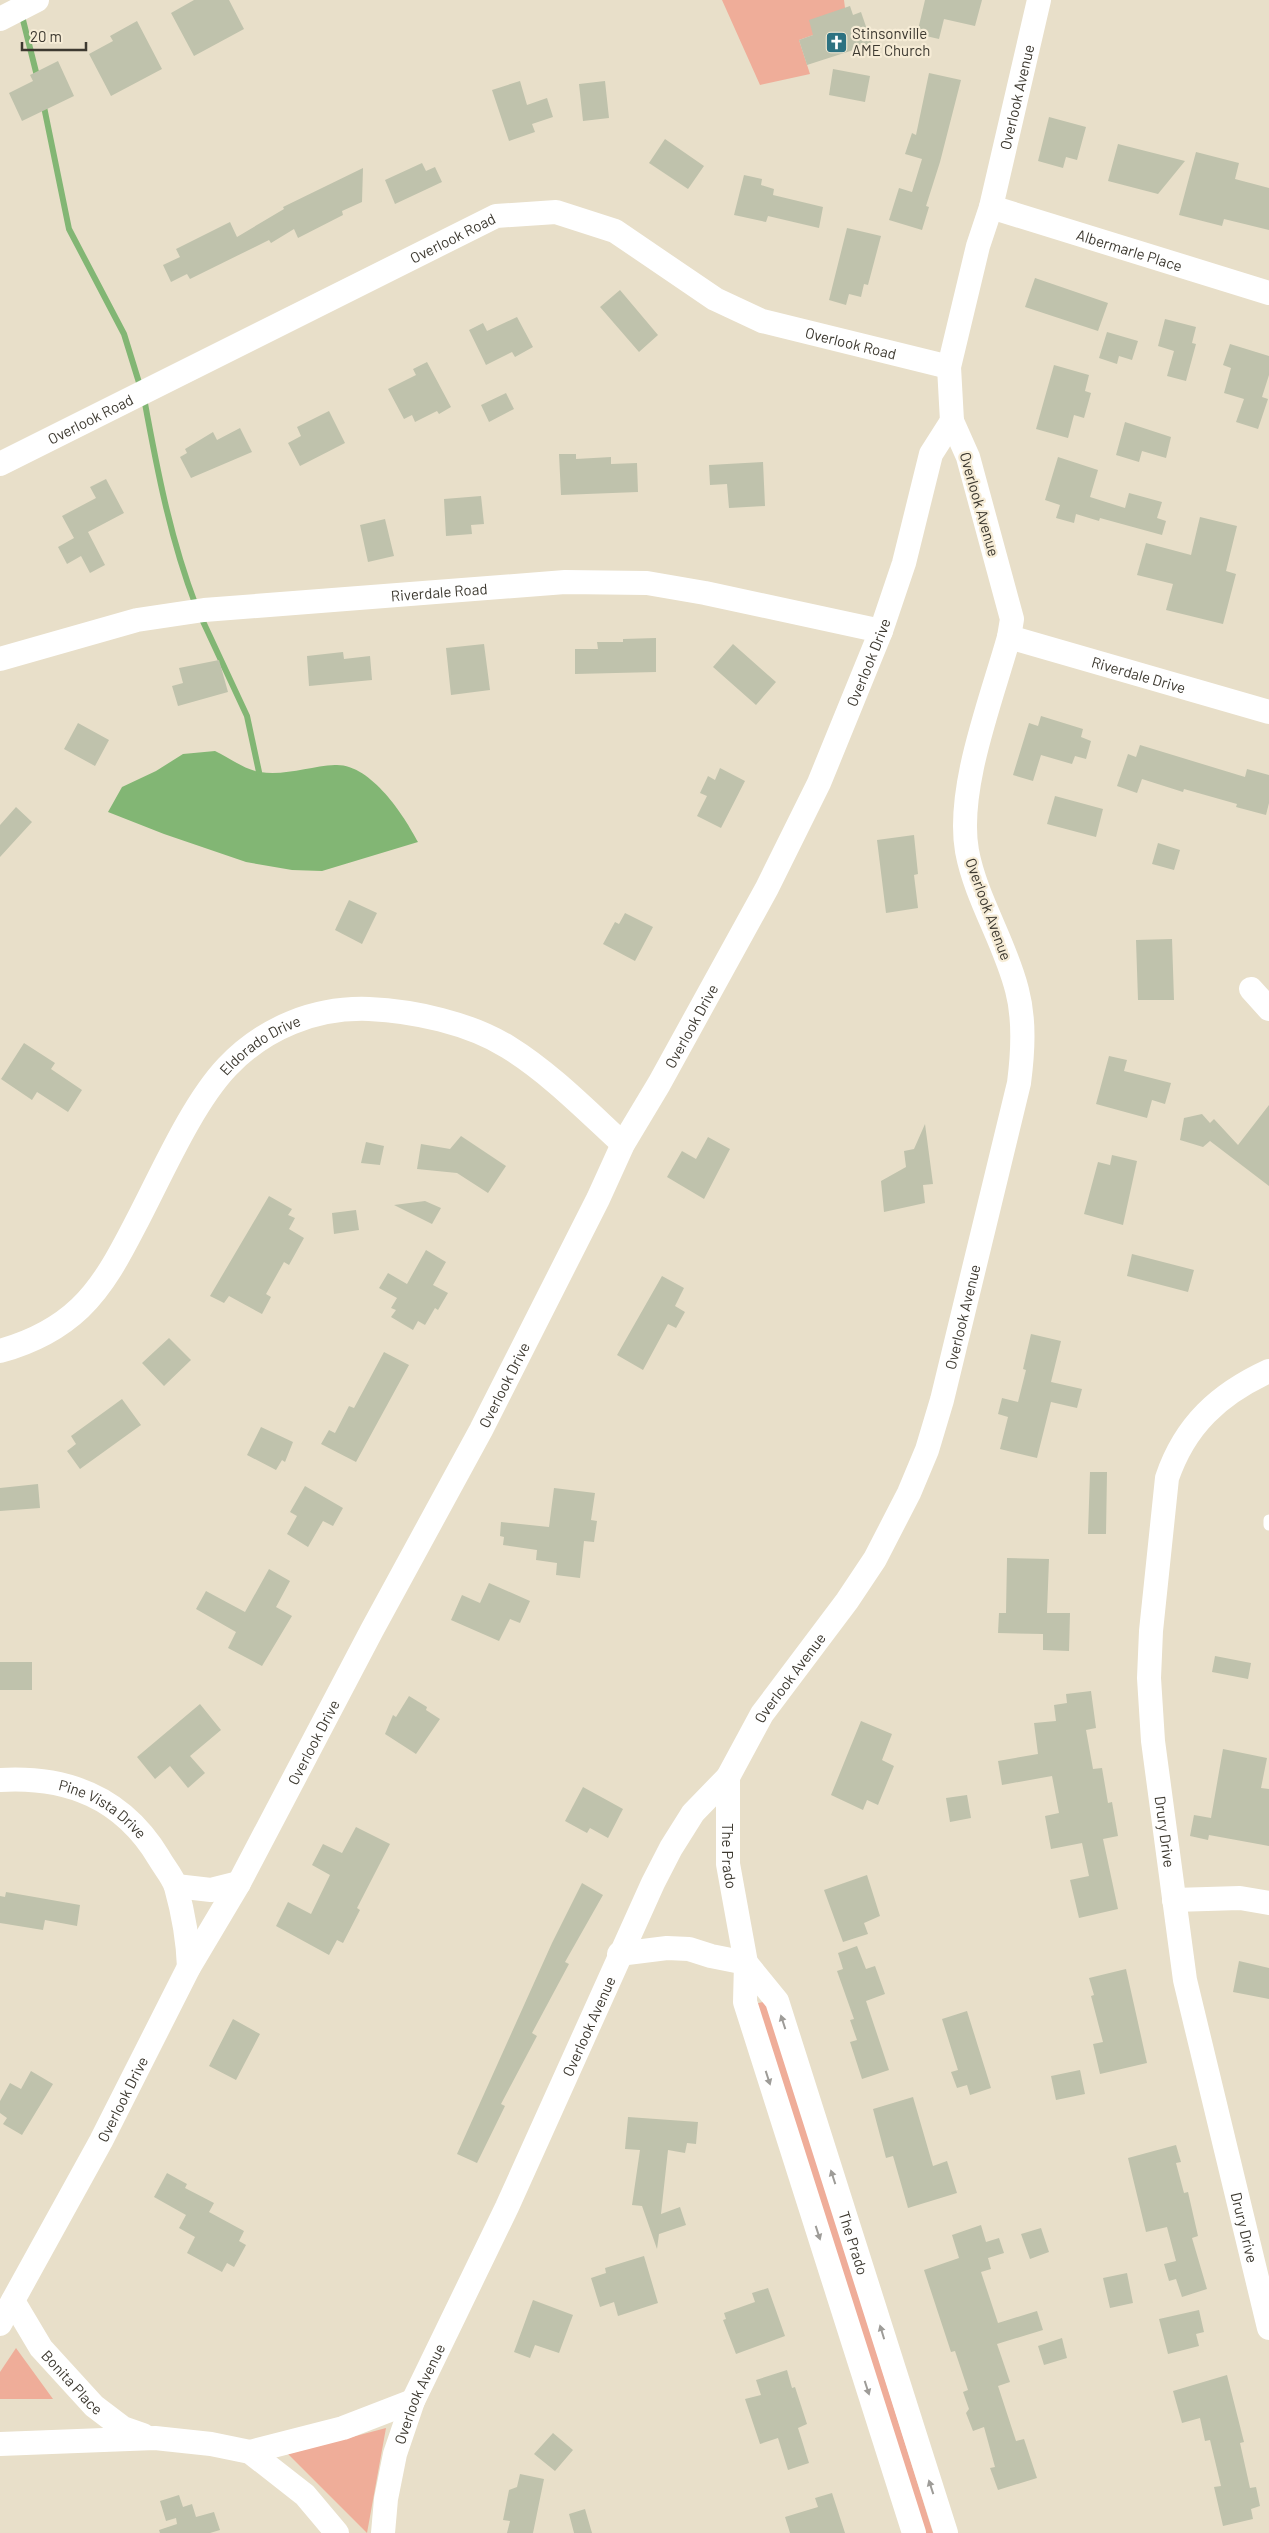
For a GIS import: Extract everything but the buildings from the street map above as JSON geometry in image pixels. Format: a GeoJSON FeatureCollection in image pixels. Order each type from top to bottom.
{"type":"FeatureCollection","features":[{"type":"Feature","properties":{"kind":"street"},"geometry":{"type":"LineString","coordinates":[[0,19],[37,0]]}},
{"type":"Feature","properties":{"kind":"street","name":"Overlook Avenue"},"geometry":{"type":"LineString","coordinates":[[383,2533],[386,2499],[395,2454],[413,2402],[507,2207],[620,1954],[671,1848],[693,1813],[728,1778],[762,1714],[848,1601],[874,1559],[905,1501],[927,1450],[959,1339],[1019,1084],[1023,1052],[1017,990],[976,884],[967,851],[965,828],[965,803],[972,769],[1009,637],[1012,619],[968,457],[952,421],[949,367],[978,246],[991,207],[1040,0]]}},
{"type":"Feature","properties":{"kind":"street","name":"Albermarle Place"},"geometry":{"type":"LineString","coordinates":[[991,207],[1269,293]]}},
{"type":"Feature","properties":{"kind":"street","name":"Overlook Road"},"geometry":{"type":"LineString","coordinates":[[0,464],[496,216],[556,212],[615,231],[715,299],[762,321],[949,367]]}},
{"type":"Feature","properties":{"kind":"street","name":"Overlook Drive"},"geometry":{"type":"LineString","coordinates":[[0,2324],[101,2141],[189,1967],[239,1883],[367,1639],[481,1430],[598,1200],[622,1144],[659,1084],[762,896],[820,783],[881,631],[904,563],[931,454],[952,421]]}},
{"type":"Feature","properties":{"kind":"street","name":"Riverdale Road"},"geometry":{"type":"LineString","coordinates":[[0,659],[137,620],[204,610],[565,582],[656,585],[705,592],[881,631]]}},
{"type":"Feature","properties":{"kind":"street","name":"Riverdale Drive"},"geometry":{"type":"LineString","coordinates":[[1009,637],[1269,712]]}},
{"type":"Feature","properties":{"kind":"street"},"geometry":{"type":"LineString","coordinates":[[1250,989],[1269,1009]]}},
{"type":"Feature","properties":{"kind":"street","name":"Eldorado Drive"},"geometry":{"type":"LineString","coordinates":[[0,1351],[25,1344],[79,1309],[94,1292],[119,1256],[198,1106],[227,1067],[265,1036],[297,1020],[322,1012],[349,1009],[397,1011],[456,1024],[507,1046],[571,1095],[622,1144]]}},
{"type":"Feature","properties":{"kind":"street","name":"Drury Drive"},"geometry":{"type":"LineString","coordinates":[[1269,1371],[1228,1393],[1206,1412],[1188,1433],[1179,1448],[1167,1478],[1151,1631],[1149,1678],[1153,1741],[1184,1980],[1269,2328]]}},
{"type":"Feature","properties":{"kind":"street","name":"The Prado"},"geometry":{"type":"LineString","coordinates":[[728,1778],[728,1864],[746,1963],[745,2002],[914,2533]]}},
{"type":"Feature","properties":{"kind":"street","name":"Pine Vista Drive"},"geometry":{"type":"LineString","coordinates":[[0,1780],[51,1781],[82,1790],[104,1800],[120,1812],[150,1844],[176,1886],[188,1950],[189,1967]]}},
{"type":"Feature","properties":{"kind":"street"},"geometry":{"type":"LineString","coordinates":[[176,1886],[210,1890],[239,1883]]}},
{"type":"Feature","properties":{"kind":"street"},"geometry":{"type":"LineString","coordinates":[[1174,1900],[1240,1898],[1269,1904]]}},
{"type":"Feature","properties":{"kind":"street"},"geometry":{"type":"LineString","coordinates":[[620,1954],[667,1948],[689,1949],[711,1956],[746,1963]]}},
{"type":"Feature","properties":{"kind":"street","name":"The Prado"},"geometry":{"type":"LineString","coordinates":[[746,1963],[777,2001],[946,2533]]}},
{"type":"Feature","properties":{"kind":"street","name":"Bonita Place"},"geometry":{"type":"LineString","coordinates":[[13,2301],[41,2348],[94,2406],[123,2428],[155,2438]]}},
{"type":"Feature","properties":{"kind":"street"},"geometry":{"type":"LineString","coordinates":[[0,2444],[155,2438],[211,2444],[250,2452],[343,2428],[413,2402]]}},
{"type":"Feature","properties":{"kind":"street"},"geometry":{"type":"LineString","coordinates":[[250,2452],[305,2495],[336,2533]]}},
{"type":"Feature","properties":{"kind":"lane"},"geometry":{"type":"LineString","coordinates":[[1269,1520],[1269,1525]]}},
{"type":"Feature","properties":{"kind":"shaded area"},"geometry":{"type":"Polygon","coordinates":[[[722,0],[844,0],[845,8],[813,35],[799,40],[810,74],[760,85],[722,0]]]}},
{"type":"Feature","properties":{"kind":"shaded area"},"geometry":{"type":"Polygon","coordinates":[[[215,751],[243,766],[260,772],[279,773],[335,765],[361,772],[373,781],[395,805],[418,842],[322,871],[292,870],[246,862],[164,834],[108,812],[122,787],[156,771],[183,754],[215,751]]]}},
{"type":"Feature","properties":{"kind":"shaded area"},"geometry":{"type":"Polygon","coordinates":[[[767,2001],[933,2533],[919,2533],[750,2005],[767,2001]]]}},
{"type":"Feature","properties":{"kind":"shaded area"},"geometry":{"type":"Polygon","coordinates":[[[16,2348],[53,2399],[0,2399],[0,2372],[16,2348]]]}},
{"type":"Feature","properties":{"kind":"shaded area"},"geometry":{"type":"Polygon","coordinates":[[[386,2428],[367,2533],[288,2454],[386,2428]]]}},
{"type":"Feature","properties":{"kind":"waterway"},"geometry":{"type":"LineString","coordinates":[[21,12],[38,80]]}},
{"type":"Feature","properties":{"kind":"waterway"},"geometry":{"type":"LineString","coordinates":[[43,102],[69,229],[124,334],[141,389]]}},
{"type":"Feature","properties":{"kind":"waterway"},"geometry":{"type":"LineString","coordinates":[[144,398],[159,477],[179,555],[196,606]]}},
{"type":"Feature","properties":{"kind":"waterway"},"geometry":{"type":"LineString","coordinates":[[200,615],[247,716],[259,772]]}},
{"type":"Feature","properties":{"kind":"place","name":"Stinsonville AME Church"},"geometry":{"type":"Point","coordinates":[836,42]}}]}
